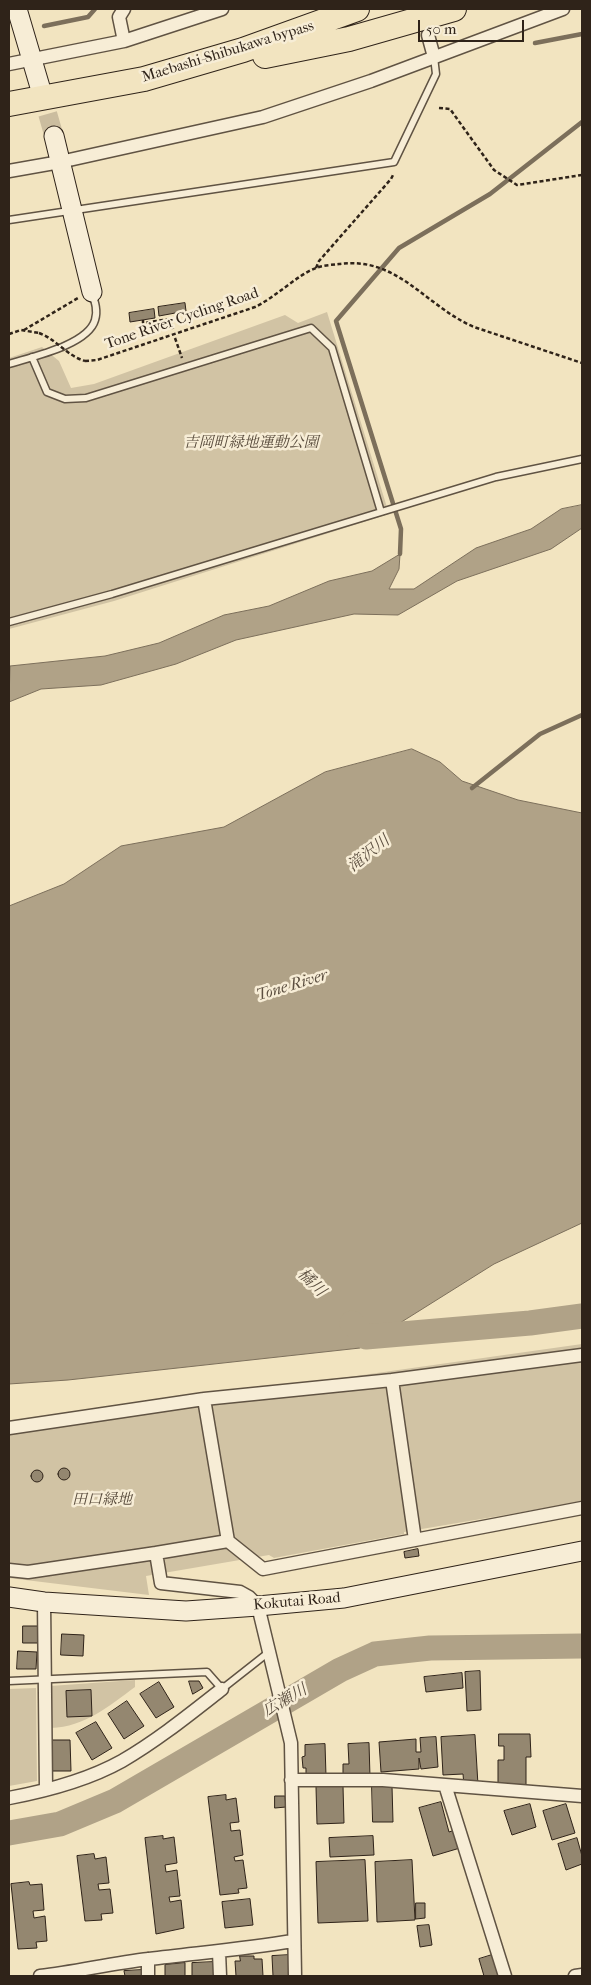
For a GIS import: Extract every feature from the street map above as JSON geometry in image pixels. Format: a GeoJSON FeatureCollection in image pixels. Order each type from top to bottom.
{"type":"FeatureCollection","features":[{"type":"Feature","properties":{"kind":"highway"},"geometry":{"type":"LineString","coordinates":[[144,79],[349,39],[454,9]]}},
{"type":"Feature","properties":{"kind":"highway","name":"Maebashi-Shibukawa bypass"},"geometry":{"type":"LineString","coordinates":[[9,104],[144,79],[243,50],[350,11]]}},
{"type":"Feature","properties":{"kind":"street"},"geometry":{"type":"LineString","coordinates":[[17,9],[40,87]]}},
{"type":"Feature","properties":{"kind":"street"},"geometry":{"type":"LineString","coordinates":[[124,9],[118,17],[124,42]]}},
{"type":"Feature","properties":{"kind":"street"},"geometry":{"type":"LineString","coordinates":[[9,64],[124,42],[222,9]]}},
{"type":"Feature","properties":{"kind":"street"},"geometry":{"type":"LineString","coordinates":[[9,170],[60,162],[263,117],[371,81],[563,9]]}},
{"type":"Feature","properties":{"kind":"street"},"geometry":{"type":"LineString","coordinates":[[428,35],[434,57]]}},
{"type":"Feature","properties":{"kind":"street"},"geometry":{"type":"LineString","coordinates":[[54,136],[73,209],[87,294]]}},
{"type":"Feature","properties":{"kind":"street"},"geometry":{"type":"LineString","coordinates":[[9,1428],[204,1400],[392,1380],[582,1356]]}},
{"type":"Feature","properties":{"kind":"street"},"geometry":{"type":"LineString","coordinates":[[392,1380],[415,1540]]}},
{"type":"Feature","properties":{"kind":"street"},"geometry":{"type":"LineString","coordinates":[[204,1400],[228,1541],[263,1569],[582,1508]]}},
{"type":"Feature","properties":{"kind":"street"},"geometry":{"type":"LineString","coordinates":[[9,1570],[28,1572],[228,1541]]}},
{"type":"Feature","properties":{"kind":"street","name":"Kokutai Road"},"geometry":{"type":"LineString","coordinates":[[9,1597],[44,1602],[186,1611],[258,1606],[344,1598],[582,1551]]}},
{"type":"Feature","properties":{"kind":"street"},"geometry":{"type":"LineString","coordinates":[[156,1553],[161,1583],[240,1592],[249,1597],[258,1606],[291,1743],[295,1976]]}},
{"type":"Feature","properties":{"kind":"street"},"geometry":{"type":"LineString","coordinates":[[44,1602],[46,1789]]}},
{"type":"Feature","properties":{"kind":"street"},"geometry":{"type":"LineString","coordinates":[[9,1798],[83,1777],[121,1761],[167,1731],[222,1689]]}},
{"type":"Feature","properties":{"kind":"street"},"geometry":{"type":"LineString","coordinates":[[291,1780],[383,1780],[582,1796]]}},
{"type":"Feature","properties":{"kind":"street"},"geometry":{"type":"LineString","coordinates":[[445,1784],[505,1976]]}},
{"type":"Feature","properties":{"kind":"street"},"geometry":{"type":"LineString","coordinates":[[40,1976],[80,1974],[148,1959],[219,1952],[293,1941]]}},
{"type":"Feature","properties":{"kind":"street"},"geometry":{"type":"LineString","coordinates":[[219,1952],[220,1976]]}},
{"type":"Feature","properties":{"kind":"street"},"geometry":{"type":"LineString","coordinates":[[148,1959],[148,1976]]}},
{"type":"Feature","properties":{"kind":"street"},"geometry":{"type":"LineString","coordinates":[[575,1976],[582,1975]]}},
{"type":"Feature","properties":{"kind":"lane"},"geometry":{"type":"LineString","coordinates":[[9,220],[394,162],[436,74],[434,57]]}},
{"type":"Feature","properties":{"kind":"lane"},"geometry":{"type":"LineString","coordinates":[[9,364],[49,352],[82,336],[92,328],[96,310],[87,294]]}},
{"type":"Feature","properties":{"kind":"lane"},"geometry":{"type":"LineString","coordinates":[[32,357],[47,392],[65,399],[86,398],[311,328],[332,348],[381,512]]}},
{"type":"Feature","properties":{"kind":"lane"},"geometry":{"type":"LineString","coordinates":[[9,622],[112,594],[496,477],[582,459]]}},
{"type":"Feature","properties":{"kind":"lane"},"geometry":{"type":"LineString","coordinates":[[9,1681],[207,1672],[222,1689],[270,1651]]}},
{"type":"Feature","properties":{"kind":"path"},"geometry":{"type":"LineString","coordinates":[[439,108],[450,109],[494,170],[517,185],[582,175]]}},
{"type":"Feature","properties":{"kind":"path"},"geometry":{"type":"LineString","coordinates":[[316,268],[318,261],[391,179],[395,171],[394,162]]}},
{"type":"Feature","properties":{"kind":"path","name":"Tone River Cycling Road"},"geometry":{"type":"LineString","coordinates":[[24,330],[48,337],[68,353],[85,361],[97,360],[255,307],[271,300],[316,268],[348,263],[367,263],[404,279],[459,321],[582,363]]}},
{"type":"Feature","properties":{"kind":"path"},"geometry":{"type":"LineString","coordinates":[[9,334],[24,330],[87,294]]}},
{"type":"Feature","properties":{"kind":"path"},"geometry":{"type":"LineString","coordinates":[[143,320],[143,323],[170,319],[173,329]]}},
{"type":"Feature","properties":{"kind":"path"},"geometry":{"type":"LineString","coordinates":[[175,338],[182,358]]}},
{"type":"Feature","properties":{"kind":"green space","name":"吉岡町緑地運動公園"},"geometry":{"type":"Polygon","coordinates":[[[327,312],[389,514],[114,601],[9,629],[9,358],[42,347],[59,361],[71,388],[94,384],[285,315],[298,323],[327,312]]]}},
{"type":"Feature","properties":{"kind":"green space","name":"田口緑地"},"geometry":{"type":"Polygon","coordinates":[[[582,1344],[582,1502],[404,1532],[404,1534],[274,1558],[269,1555],[146,1576],[149,1595],[9,1578],[9,1425],[582,1344]]]}},
{"type":"Feature","properties":{"kind":"green space"},"geometry":{"type":"Polygon","coordinates":[[[135,1680],[135,1687],[86,1720],[63,1727],[51,1728],[50,1686],[135,1680]]]}},
{"type":"Feature","properties":{"kind":"green space"},"geometry":{"type":"Polygon","coordinates":[[[36,1688],[37,1781],[9,1786],[9,1689],[36,1688]]]}},
{"type":"Feature","properties":{"kind":"water"},"geometry":{"type":"Polygon","coordinates":[[[582,505],[582,528],[551,549],[457,581],[398,615],[354,614],[236,640],[176,664],[101,685],[41,689],[9,702],[10,666],[105,656],[159,643],[224,615],[269,606],[329,581],[372,571],[400,554],[399,569],[389,589],[414,589],[476,548],[531,529],[561,509],[582,505]]]}},
{"type":"Feature","properties":{"kind":"water","name":"Tone River"},"geometry":{"type":"Polygon","coordinates":[[[412,749],[440,762],[462,781],[518,800],[582,813],[582,1223],[494,1264],[360,1348],[68,1380],[9,1384],[9,906],[64,884],[121,846],[224,827],[325,772],[412,749]]]}},
{"type":"Feature","properties":{"kind":"building"},"geometry":{"type":"Polygon","coordinates":[[[185,303],[186,311],[159,316],[158,307],[185,303]]]}},
{"type":"Feature","properties":{"kind":"building"},"geometry":{"type":"Polygon","coordinates":[[[154,309],[155,318],[130,322],[129,313],[154,309]]]}},
{"type":"Feature","properties":{"kind":"building"},"geometry":{"type":"Polygon","coordinates":[[[62,1468],[66,1468],[70,1474],[66,1480],[62,1480],[58,1476],[58,1472],[62,1468]]]}},
{"type":"Feature","properties":{"kind":"building"},"geometry":{"type":"Polygon","coordinates":[[[37,1470],[43,1476],[37,1482],[31,1476],[37,1470]]]}},
{"type":"Feature","properties":{"kind":"building"},"geometry":{"type":"Polygon","coordinates":[[[418,1549],[419,1556],[405,1558],[404,1552],[418,1549]]]}},
{"type":"Feature","properties":{"kind":"building"},"geometry":{"type":"Polygon","coordinates":[[[23,1626],[39,1626],[39,1643],[23,1643],[23,1626]]]}},
{"type":"Feature","properties":{"kind":"building"},"geometry":{"type":"Polygon","coordinates":[[[62,1634],[84,1635],[83,1656],[61,1655],[62,1634]]]}},
{"type":"Feature","properties":{"kind":"building"},"geometry":{"type":"Polygon","coordinates":[[[18,1651],[37,1652],[36,1669],[17,1669],[18,1651]]]}},
{"type":"Feature","properties":{"kind":"building"},"geometry":{"type":"Polygon","coordinates":[[[480,1671],[481,1710],[467,1711],[465,1672],[480,1671]]]}},
{"type":"Feature","properties":{"kind":"building"},"geometry":{"type":"Polygon","coordinates":[[[462,1673],[463,1688],[426,1692],[424,1677],[462,1673]]]}},
{"type":"Feature","properties":{"kind":"building"},"geometry":{"type":"Polygon","coordinates":[[[189,1681],[199,1681],[203,1688],[193,1694],[189,1681]]]}},
{"type":"Feature","properties":{"kind":"building"},"geometry":{"type":"Polygon","coordinates":[[[159,1682],[174,1707],[156,1718],[140,1694],[159,1682]]]}},
{"type":"Feature","properties":{"kind":"building"},"geometry":{"type":"Polygon","coordinates":[[[91,1690],[92,1716],[67,1717],[66,1691],[91,1690]]]}},
{"type":"Feature","properties":{"kind":"building"},"geometry":{"type":"Polygon","coordinates":[[[127,1701],[144,1726],[124,1739],[108,1714],[127,1701]]]}},
{"type":"Feature","properties":{"kind":"building"},"geometry":{"type":"Polygon","coordinates":[[[96,1722],[112,1748],[92,1760],[76,1733],[96,1722]]]}},
{"type":"Feature","properties":{"kind":"building"},"geometry":{"type":"Polygon","coordinates":[[[499,1734],[530,1734],[531,1757],[526,1757],[526,1786],[498,1786],[498,1760],[504,1760],[504,1746],[499,1746],[499,1734]]]}},
{"type":"Feature","properties":{"kind":"building"},"geometry":{"type":"Polygon","coordinates":[[[475,1735],[478,1785],[464,1786],[463,1774],[443,1775],[441,1737],[475,1735]]]}},
{"type":"Feature","properties":{"kind":"building"},"geometry":{"type":"Polygon","coordinates":[[[436,1737],[438,1767],[421,1769],[419,1758],[419,1769],[381,1772],[379,1742],[416,1739],[416,1752],[421,1752],[420,1738],[436,1737]]]}},
{"type":"Feature","properties":{"kind":"building"},"geometry":{"type":"Polygon","coordinates":[[[50,1740],[70,1740],[71,1771],[51,1771],[50,1740]]]}},
{"type":"Feature","properties":{"kind":"building"},"geometry":{"type":"Polygon","coordinates":[[[369,1743],[370,1777],[343,1778],[343,1764],[349,1764],[348,1744],[369,1743]]]}},
{"type":"Feature","properties":{"kind":"building"},"geometry":{"type":"Polygon","coordinates":[[[325,1744],[326,1776],[306,1777],[306,1768],[303,1768],[302,1757],[305,1756],[305,1745],[325,1744]]]}},
{"type":"Feature","properties":{"kind":"building"},"geometry":{"type":"Polygon","coordinates":[[[343,1786],[344,1823],[317,1824],[316,1787],[343,1786]]]}},
{"type":"Feature","properties":{"kind":"building"},"geometry":{"type":"Polygon","coordinates":[[[372,1786],[392,1786],[393,1822],[373,1822],[372,1786]]]}},
{"type":"Feature","properties":{"kind":"building"},"geometry":{"type":"Polygon","coordinates":[[[226,1795],[226,1800],[236,1798],[239,1822],[230,1823],[231,1831],[240,1830],[243,1855],[234,1857],[235,1861],[243,1860],[247,1888],[238,1889],[239,1893],[220,1895],[208,1797],[226,1795]]]}},
{"type":"Feature","properties":{"kind":"building"},"geometry":{"type":"Polygon","coordinates":[[[275,1796],[285,1796],[286,1807],[275,1808],[275,1796]]]}},
{"type":"Feature","properties":{"kind":"building"},"geometry":{"type":"Polygon","coordinates":[[[441,1802],[449,1832],[455,1830],[460,1848],[433,1856],[419,1808],[441,1802]]]}},
{"type":"Feature","properties":{"kind":"building"},"geometry":{"type":"Polygon","coordinates":[[[530,1804],[536,1827],[512,1835],[504,1811],[530,1804]]]}},
{"type":"Feature","properties":{"kind":"building"},"geometry":{"type":"Polygon","coordinates":[[[566,1804],[575,1833],[552,1840],[543,1811],[566,1804]]]}},
{"type":"Feature","properties":{"kind":"building"},"geometry":{"type":"Polygon","coordinates":[[[163,1836],[163,1839],[174,1837],[177,1863],[165,1865],[166,1872],[177,1870],[180,1896],[169,1897],[170,1902],[181,1900],[184,1928],[156,1934],[145,1838],[163,1836]]]}},
{"type":"Feature","properties":{"kind":"building"},"geometry":{"type":"Polygon","coordinates":[[[373,1836],[374,1855],[330,1857],[329,1838],[373,1836]]]}},
{"type":"Feature","properties":{"kind":"building"},"geometry":{"type":"Polygon","coordinates":[[[577,1838],[582,1856],[582,1864],[566,1870],[558,1844],[577,1838]]]}},
{"type":"Feature","properties":{"kind":"building"},"geometry":{"type":"Polygon","coordinates":[[[94,1854],[95,1859],[106,1857],[109,1883],[98,1884],[99,1890],[110,1889],[113,1913],[101,1914],[102,1920],[85,1921],[77,1856],[94,1854]]]}},
{"type":"Feature","properties":{"kind":"building"},"geometry":{"type":"Polygon","coordinates":[[[365,1860],[368,1921],[318,1923],[316,1862],[365,1860]]]}},
{"type":"Feature","properties":{"kind":"building"},"geometry":{"type":"Polygon","coordinates":[[[412,1860],[415,1920],[377,1922],[375,1862],[412,1860]]]}},
{"type":"Feature","properties":{"kind":"building"},"geometry":{"type":"Polygon","coordinates":[[[29,1882],[30,1885],[42,1884],[44,1910],[33,1911],[34,1918],[45,1916],[47,1941],[36,1942],[37,1948],[18,1949],[11,1884],[29,1882]]]}},
{"type":"Feature","properties":{"kind":"building"},"geometry":{"type":"Polygon","coordinates":[[[250,1899],[253,1925],[225,1928],[222,1902],[250,1899]]]}},
{"type":"Feature","properties":{"kind":"building"},"geometry":{"type":"Polygon","coordinates":[[[416,1903],[425,1903],[425,1918],[416,1919],[416,1903]]]}},
{"type":"Feature","properties":{"kind":"building"},"geometry":{"type":"Polygon","coordinates":[[[429,1925],[432,1945],[420,1947],[417,1926],[429,1925]]]}},
{"type":"Feature","properties":{"kind":"building"},"geometry":{"type":"Polygon","coordinates":[[[290,1955],[291,1976],[273,1976],[272,1956],[290,1955]]]}},
{"type":"Feature","properties":{"kind":"building"},"geometry":{"type":"Polygon","coordinates":[[[492,1955],[499,1976],[484,1976],[479,1959],[492,1955]]]}},
{"type":"Feature","properties":{"kind":"building"},"geometry":{"type":"Polygon","coordinates":[[[240,1956],[254,1956],[254,1959],[262,1959],[263,1976],[236,1976],[235,1961],[240,1961],[240,1956]]]}},
{"type":"Feature","properties":{"kind":"building"},"geometry":{"type":"Polygon","coordinates":[[[214,1962],[214,1976],[192,1976],[192,1963],[214,1962]]]}},
{"type":"Feature","properties":{"kind":"building"},"geometry":{"type":"Polygon","coordinates":[[[185,1963],[185,1976],[165,1976],[165,1965],[185,1963]]]}},
{"type":"Feature","properties":{"kind":"building"},"geometry":{"type":"Polygon","coordinates":[[[142,1970],[142,1976],[125,1976],[124,1971],[142,1970]]]}},
{"type":"Feature","properties":{"kind":"waterway"},"geometry":{"type":"LineString","coordinates":[[44,26],[88,17],[95,9]]}},
{"type":"Feature","properties":{"kind":"waterway"},"geometry":{"type":"LineString","coordinates":[[535,43],[582,34]]}},
{"type":"Feature","properties":{"kind":"waterway"},"geometry":{"type":"LineString","coordinates":[[400,554],[401,529],[336,321],[399,248],[490,194],[582,122]]}},
{"type":"Feature","properties":{"kind":"waterway","name":"滝沢川"},"geometry":{"type":"LineString","coordinates":[[472,788],[540,734],[582,715]]}},
{"type":"Feature","properties":{"kind":"waterway","name":"橘川"},"geometry":{"type":"LineString","coordinates":[[352,1323],[366,1337],[530,1323],[582,1316]]}},
{"type":"Feature","properties":{"kind":"waterway","name":"広瀬川"},"geometry":{"type":"LineString","coordinates":[[9,1833],[60,1824],[115,1801],[340,1670],[375,1654],[430,1648],[582,1646]]}},
{"type":"Feature","properties":{"kind":"tunnel"},"geometry":{"type":"LineString","coordinates":[[40,87],[54,136]]}}]}
